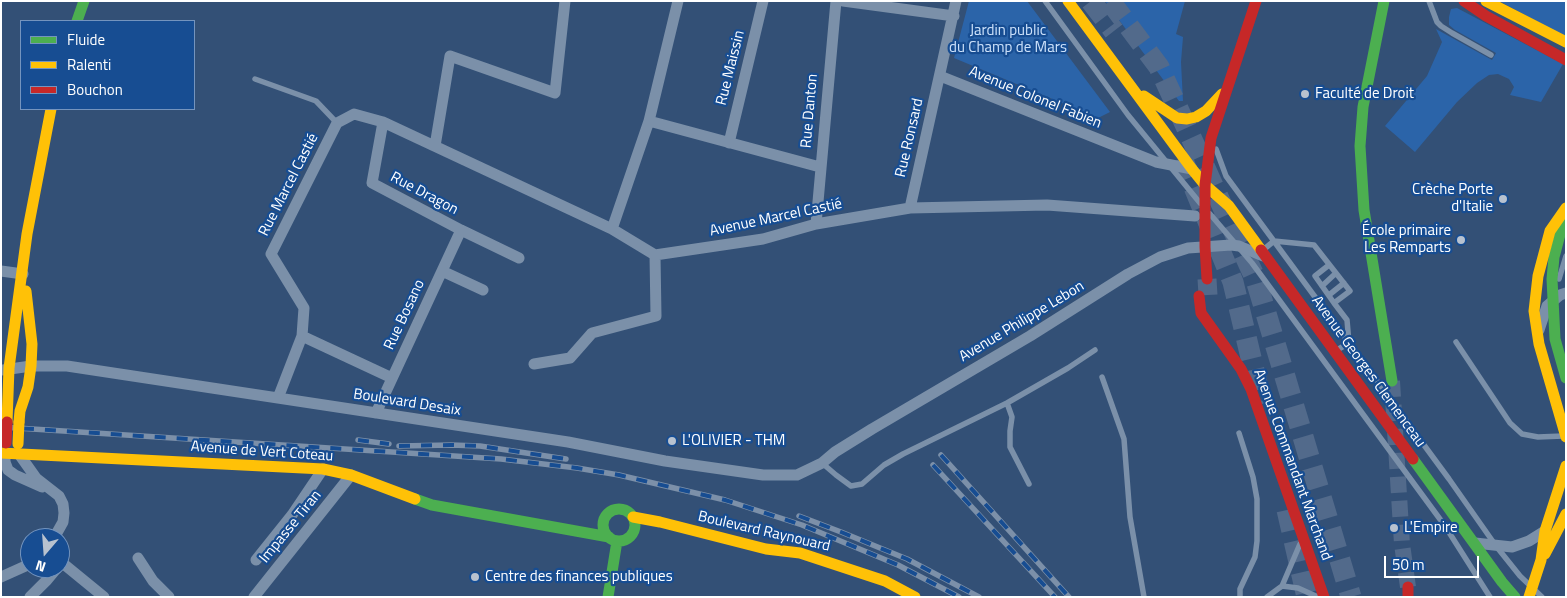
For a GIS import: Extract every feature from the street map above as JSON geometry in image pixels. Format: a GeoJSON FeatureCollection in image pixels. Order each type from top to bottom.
{"type":"FeatureCollection","features":[{"type":"Feature","properties":{"kind":"street"},"geometry":{"type":"LineString","coordinates":[[77,20],[84,1]]}},
{"type":"Feature","properties":{"kind":"street"},"geometry":{"type":"LineString","coordinates":[[435,146],[450,56],[555,93],[564,1]]}},
{"type":"Feature","properties":{"kind":"street"},"geometry":{"type":"LineString","coordinates":[[612,229],[649,121],[678,1]]}},
{"type":"Feature","properties":{"kind":"street","name":"Rue Maissin"},"geometry":{"type":"LineString","coordinates":[[729,143],[763,1]]}},
{"type":"Feature","properties":{"kind":"street","name":"Rue Danton"},"geometry":{"type":"LineString","coordinates":[[816,224],[836,1]]}},
{"type":"Feature","properties":{"kind":"street"},"geometry":{"type":"LineString","coordinates":[[843,1],[954,16]]}},
{"type":"Feature","properties":{"kind":"street"},"geometry":{"type":"LineString","coordinates":[[940,76],[956,1]]}},
{"type":"Feature","properties":{"kind":"street","name":"Avenue Georges Clemenceau"},"geometry":{"type":"LineString","coordinates":[[1068,1],[1192,169],[1228,206],[1264,254],[1502,582],[1523,594]]}},
{"type":"Feature","properties":{"kind":"street"},"geometry":{"type":"LineString","coordinates":[[1201,247],[1211,138],[1256,1]]}},
{"type":"Feature","properties":{"kind":"street"},"geometry":{"type":"LineString","coordinates":[[1384,1],[1363,107],[1360,179],[1392,381]]}},
{"type":"Feature","properties":{"kind":"street"},"geometry":{"type":"LineString","coordinates":[[1464,1],[1486,16],[1561,57]]}},
{"type":"Feature","properties":{"kind":"street"},"geometry":{"type":"LineString","coordinates":[[1486,1],[1564,41]]}},
{"type":"Feature","properties":{"kind":"street","name":"Avenue Colonel Fabien"},"geometry":{"type":"LineString","coordinates":[[940,76],[1156,162],[1192,169]]}},
{"type":"Feature","properties":{"kind":"street","name":"Rue Ronsard"},"geometry":{"type":"LineString","coordinates":[[910,208],[940,76]]}},
{"type":"Feature","properties":{"kind":"street"},"geometry":{"type":"LineString","coordinates":[[1129,84],[1170,114],[1187,120],[1206,111],[1227,88]]}},
{"type":"Feature","properties":{"kind":"street"},"geometry":{"type":"LineString","coordinates":[[15,418],[5,380],[5,369],[23,274],[30,213],[51,110]]}},
{"type":"Feature","properties":{"kind":"street"},"geometry":{"type":"LineString","coordinates":[[337,123],[354,114],[383,122],[612,229],[656,255],[656,316],[592,333],[570,358],[534,364]]}},
{"type":"Feature","properties":{"kind":"street"},"geometry":{"type":"LineString","coordinates":[[649,121],[820,167]]}},
{"type":"Feature","properties":{"kind":"street","name":"Rue Dragon"},"geometry":{"type":"LineString","coordinates":[[383,122],[372,183],[519,258]]}},
{"type":"Feature","properties":{"kind":"street","name":"Rue Marcel Castié"},"geometry":{"type":"LineString","coordinates":[[278,398],[302,336],[304,308],[270,254],[337,123]]}},
{"type":"Feature","properties":{"kind":"street"},"geometry":{"type":"LineString","coordinates":[[1209,161],[1228,206]]}},
{"type":"Feature","properties":{"kind":"street"},"geometry":{"type":"LineString","coordinates":[[1192,169],[1194,216],[1201,247],[1203,279]]}},
{"type":"Feature","properties":{"kind":"street","name":"Avenue Marcel Castié"},"geometry":{"type":"LineString","coordinates":[[656,255],[763,239],[816,224],[910,208],[1047,205],[1194,216]]}},
{"type":"Feature","properties":{"kind":"street"},"geometry":{"type":"LineString","coordinates":[[1566,208],[1550,231],[1538,276],[1534,311],[1539,344],[1566,436]]}},
{"type":"Feature","properties":{"kind":"street"},"geometry":{"type":"LineString","coordinates":[[1566,213],[1563,237],[1554,256],[1552,279],[1555,339],[1566,378]]}},
{"type":"Feature","properties":{"kind":"street","name":"Rue Bosano"},"geometry":{"type":"LineString","coordinates":[[376,413],[461,230]]}},
{"type":"Feature","properties":{"kind":"street","name":"Avenue Philippe Lebon"},"geometry":{"type":"LineString","coordinates":[[806,471],[1030,336],[1128,274],[1160,257],[1188,248],[1222,245],[1239,246],[1264,254]]}},
{"type":"Feature","properties":{"kind":"street"},"geometry":{"type":"LineString","coordinates":[[1,271],[23,274]]}},
{"type":"Feature","properties":{"kind":"street"},"geometry":{"type":"LineString","coordinates":[[442,271],[483,290]]}},
{"type":"Feature","properties":{"kind":"street"},"geometry":{"type":"LineString","coordinates":[[15,418],[28,387],[31,366],[32,344],[23,274]]}},
{"type":"Feature","properties":{"kind":"street"},"geometry":{"type":"LineString","coordinates":[[1538,331],[1548,306],[1553,300],[1566,293]]}},
{"type":"Feature","properties":{"kind":"street","name":"Avenue Commandant Marchand"},"geometry":{"type":"LineString","coordinates":[[1324,597],[1251,389],[1241,369],[1201,313],[1208,301],[1216,317],[1252,370],[1333,597]]}},
{"type":"Feature","properties":{"kind":"street"},"geometry":{"type":"LineString","coordinates":[[302,336],[392,378]]}},
{"type":"Feature","properties":{"kind":"street","name":"Boulevard Desaix"},"geometry":{"type":"LineString","coordinates":[[5,369],[31,366],[67,366],[568,442],[665,461],[763,475],[797,476],[806,471]]}},
{"type":"Feature","properties":{"kind":"street"},"geometry":{"type":"LineString","coordinates":[[5,380],[16,391],[19,400],[6,467],[11,473],[51,490]]}},
{"type":"Feature","properties":{"kind":"street"},"geometry":{"type":"LineString","coordinates":[[10,450],[36,478],[61,500],[64,508],[63,522],[60,528]]}},
{"type":"Feature","properties":{"kind":"street","name":"Avenue de Vert Coteau"},"geometry":{"type":"LineString","coordinates":[[10,450],[323,469],[351,476],[432,505],[613,539]]}},
{"type":"Feature","properties":{"kind":"street"},"geometry":{"type":"LineString","coordinates":[[1541,560],[1545,531],[1566,466]]}},
{"type":"Feature","properties":{"kind":"street"},"geometry":{"type":"LineString","coordinates":[[256,560],[292,515],[323,469]]}},
{"type":"Feature","properties":{"kind":"street","name":"Impasse Tiran"},"geometry":{"type":"LineString","coordinates":[[254,597],[351,476]]}},
{"type":"Feature","properties":{"kind":"street"},"geometry":{"type":"LineString","coordinates":[[573,531],[619,509],[629,513],[632,517],[635,527],[633,532]]}},
{"type":"Feature","properties":{"kind":"street"},"geometry":{"type":"LineString","coordinates":[[1523,594],[1566,514]]}},
{"type":"Feature","properties":{"kind":"street"},"geometry":{"type":"LineString","coordinates":[[605,517],[603,528],[613,539],[608,597]]}},
{"type":"Feature","properties":{"kind":"street"},"geometry":{"type":"LineString","coordinates":[[632,517],[660,522]]}},
{"type":"Feature","properties":{"kind":"street"},"geometry":{"type":"LineString","coordinates":[[613,539],[626,539],[633,532],[660,522]]}},
{"type":"Feature","properties":{"kind":"street","name":"Boulevard Raynouard"},"geometry":{"type":"LineString","coordinates":[[660,522],[766,549],[800,552],[885,580],[915,597]]}},
{"type":"Feature","properties":{"kind":"street"},"geometry":{"type":"LineString","coordinates":[[1475,543],[1512,546],[1529,541],[1545,531]]}},
{"type":"Feature","properties":{"kind":"street"},"geometry":{"type":"LineString","coordinates":[[138,558],[152,581],[169,597]]}},
{"type":"Feature","properties":{"kind":"street"},"geometry":{"type":"LineString","coordinates":[[1,577],[20,568]]}},
{"type":"Feature","properties":{"kind":"street"},"geometry":{"type":"LineString","coordinates":[[70,569],[104,597]]}},
{"type":"Feature","properties":{"kind":"street"},"geometry":{"type":"LineString","coordinates":[[30,597],[49,578]]}},
{"type":"Feature","properties":{"kind":"lane"},"geometry":{"type":"LineString","coordinates":[[1045,1],[1105,84],[1168,165],[1239,246],[1445,526],[1490,597]]}},
{"type":"Feature","properties":{"kind":"lane"},"geometry":{"type":"LineString","coordinates":[[1429,1],[1437,22],[1441,26],[1491,55]]}},
{"type":"Feature","properties":{"kind":"lane"},"geometry":{"type":"LineString","coordinates":[[1514,15],[1526,38]]}},
{"type":"Feature","properties":{"kind":"lane"},"geometry":{"type":"LineString","coordinates":[[254,79],[316,101],[337,123]]}},
{"type":"Feature","properties":{"kind":"lane"},"geometry":{"type":"LineString","coordinates":[[1211,138],[1226,176],[1514,569],[1523,594],[1542,597]]}},
{"type":"Feature","properties":{"kind":"lane"},"geometry":{"type":"LineString","coordinates":[[1264,254],[1274,241]]}},
{"type":"Feature","properties":{"kind":"lane"},"geometry":{"type":"LineString","coordinates":[[1274,241],[1314,244],[1350,291],[1334,303]]}},
{"type":"Feature","properties":{"kind":"lane"},"geometry":{"type":"LineString","coordinates":[[1553,300],[1566,256]]}},
{"type":"Feature","properties":{"kind":"lane"},"geometry":{"type":"LineString","coordinates":[[1329,265],[1315,276],[1347,320],[1349,343]]}},
{"type":"Feature","properties":{"kind":"lane"},"geometry":{"type":"LineString","coordinates":[[1322,286],[1336,273]]}},
{"type":"Feature","properties":{"kind":"lane"},"geometry":{"type":"LineString","coordinates":[[1328,295],[1344,283]]}},
{"type":"Feature","properties":{"kind":"lane"},"geometry":{"type":"LineString","coordinates":[[1456,342],[1510,423],[1522,434],[1538,437],[1566,436]]}},
{"type":"Feature","properties":{"kind":"lane"},"geometry":{"type":"LineString","coordinates":[[1335,352],[1349,343]]}},
{"type":"Feature","properties":{"kind":"lane"},"geometry":{"type":"LineString","coordinates":[[822,463],[851,486],[862,484],[884,465],[903,454],[1007,403],[1060,373],[1095,350]]}},
{"type":"Feature","properties":{"kind":"lane"},"geometry":{"type":"LineString","coordinates":[[1102,377],[1124,439],[1130,517],[1144,597]]}},
{"type":"Feature","properties":{"kind":"lane"},"geometry":{"type":"LineString","coordinates":[[1007,403],[1012,417],[1010,447],[1029,484]]}},
{"type":"Feature","properties":{"kind":"lane"},"geometry":{"type":"LineString","coordinates":[[1239,433],[1254,477],[1257,522],[1255,556],[1240,589],[1240,597]]}},
{"type":"Feature","properties":{"kind":"lane"},"geometry":{"type":"LineString","coordinates":[[1268,596],[1282,586],[1303,538]]}},
{"type":"Feature","properties":{"kind":"lane"},"geometry":{"type":"LineString","coordinates":[[1282,586],[1298,588],[1318,597]]}},
{"type":"Feature","properties":{"kind":"green space","name":"Jardin public du Champ de Mars"},"geometry":{"type":"Polygon","coordinates":[[[969,1],[1027,1],[1110,112],[1098,118],[954,58],[969,1]]]}},
{"type":"Feature","properties":{"kind":"green space"},"geometry":{"type":"Polygon","coordinates":[[[1105,1],[1185,1],[1176,34],[1183,37],[1181,62],[1183,101],[1179,101],[1105,1]]]}},
{"type":"Feature","properties":{"kind":"green space"},"geometry":{"type":"Polygon","coordinates":[[[1499,1],[1566,1],[1566,37],[1499,1]]]}},
{"type":"Feature","properties":{"kind":"green space"},"geometry":{"type":"Polygon","coordinates":[[[1457,8],[1563,64],[1541,102],[1510,95],[1514,87],[1509,79],[1498,74],[1489,75],[1477,83],[1457,102],[1415,152],[1385,126],[1427,76],[1442,42],[1436,29],[1492,60],[1496,53],[1449,25],[1451,9],[1457,8]]]}},
{"type":"Feature","properties":{"kind":"tunnel"},"geometry":{"type":"LineString","coordinates":[[1091,1],[1114,31]]}},
{"type":"Feature","properties":{"kind":"tunnel"},"geometry":{"type":"LineString","coordinates":[[1110,1],[1159,67],[1256,280],[1351,597]]}},
{"type":"Feature","properties":{"kind":"tunnel"},"geometry":{"type":"LineString","coordinates":[[1182,158],[1233,282],[1262,404]]}},
{"type":"Feature","properties":{"kind":"tunnel"},"geometry":{"type":"LineString","coordinates":[[1207,279],[1208,295]]}},
{"type":"Feature","properties":{"kind":"tunnel"},"geometry":{"type":"LineString","coordinates":[[1392,381],[1402,544],[1408,587]]}},
{"type":"Feature","properties":{"kind":"tunnel"},"geometry":{"type":"LineString","coordinates":[[1287,510],[1307,597]]}},
{"type":"Feature","properties":{"kind":"railway"},"geometry":{"type":"LineString","coordinates":[[1,427],[501,459],[619,475],[725,500],[802,525],[898,565],[959,597]]}},
{"type":"Feature","properties":{"kind":"railway"},"geometry":{"type":"LineString","coordinates":[[358,440],[389,444]]}},
{"type":"Feature","properties":{"kind":"railway"},"geometry":{"type":"LineString","coordinates":[[399,446],[480,446],[566,459]]}},
{"type":"Feature","properties":{"kind":"railway"},"geometry":{"type":"LineString","coordinates":[[941,455],[1069,597]]}},
{"type":"Feature","properties":{"kind":"railway"},"geometry":{"type":"LineString","coordinates":[[933,465],[1055,597]]}},
{"type":"Feature","properties":{"kind":"railway"},"geometry":{"type":"LineString","coordinates":[[799,516],[907,559],[979,597]]}},
{"type":"Feature","properties":{"kind":"traffic: fast"},"geometry":{"type":"LineString","coordinates":[[77,20],[84,1]]}},
{"type":"Feature","properties":{"kind":"traffic: fast"},"geometry":{"type":"LineString","coordinates":[[1384,1],[1363,107],[1360,146],[1364,210],[1392,381]]}},
{"type":"Feature","properties":{"kind":"traffic: fast"},"geometry":{"type":"LineString","coordinates":[[1563,223],[1554,257],[1552,279],[1555,339],[1566,378]]}},
{"type":"Feature","properties":{"kind":"traffic: fast"},"geometry":{"type":"LineString","coordinates":[[1413,459],[1502,582],[1515,597]]}},
{"type":"Feature","properties":{"kind":"traffic: fast"},"geometry":{"type":"LineString","coordinates":[[415,499],[432,505],[609,537]]}},
{"type":"Feature","properties":{"kind":"traffic: fast"},"geometry":{"type":"LineString","coordinates":[[619,509],[625,510],[630,514],[634,519],[635,525],[634,531],[630,536],[625,540],[619,541],[613,540],[608,536],[604,531],[603,525],[604,519],[608,514],[613,510],[619,509]]}},
{"type":"Feature","properties":{"kind":"traffic: fast"},"geometry":{"type":"LineString","coordinates":[[608,597],[617,541]]}},
{"type":"Feature","properties":{"kind":"traffic: slow"},"geometry":{"type":"LineString","coordinates":[[1068,1],[1192,169],[1205,185],[1229,206],[1261,250]]}},
{"type":"Feature","properties":{"kind":"traffic: slow"},"geometry":{"type":"LineString","coordinates":[[1486,1],[1566,42]]}},
{"type":"Feature","properties":{"kind":"traffic: slow"},"geometry":{"type":"LineString","coordinates":[[1144,96],[1177,118],[1187,119],[1196,117],[1206,111],[1222,94]]}},
{"type":"Feature","properties":{"kind":"traffic: slow"},"geometry":{"type":"LineString","coordinates":[[7,422],[9,368],[27,234],[51,110]]}},
{"type":"Feature","properties":{"kind":"traffic: slow"},"geometry":{"type":"LineString","coordinates":[[1566,208],[1550,231],[1538,276],[1534,311],[1539,344],[1566,437]]}},
{"type":"Feature","properties":{"kind":"traffic: slow"},"geometry":{"type":"LineString","coordinates":[[19,422],[31,366],[32,344],[26,291]]}},
{"type":"Feature","properties":{"kind":"traffic: slow"},"geometry":{"type":"LineString","coordinates":[[18,444],[19,422]]}},
{"type":"Feature","properties":{"kind":"traffic: slow"},"geometry":{"type":"LineString","coordinates":[[1,453],[323,469],[351,475],[415,499]]}},
{"type":"Feature","properties":{"kind":"traffic: slow"},"geometry":{"type":"LineString","coordinates":[[1529,597],[1541,560],[1545,531],[1566,466]]}},
{"type":"Feature","properties":{"kind":"traffic: slow"},"geometry":{"type":"LineString","coordinates":[[1545,554],[1566,514]]}},
{"type":"Feature","properties":{"kind":"traffic: slow"},"geometry":{"type":"LineString","coordinates":[[633,517],[766,549],[800,553],[885,581],[915,597]]}},
{"type":"Feature","properties":{"kind":"traffic: jam"},"geometry":{"type":"LineString","coordinates":[[1207,279],[1205,185],[1211,138],[1256,1]]}},
{"type":"Feature","properties":{"kind":"traffic: jam"},"geometry":{"type":"LineString","coordinates":[[1464,1],[1486,16],[1566,60]]}},
{"type":"Feature","properties":{"kind":"traffic: jam"},"geometry":{"type":"LineString","coordinates":[[1261,250],[1413,459]]}},
{"type":"Feature","properties":{"kind":"traffic: jam"},"geometry":{"type":"LineString","coordinates":[[1199,296],[1201,313],[1241,369],[1251,389],[1324,597]]}},
{"type":"Feature","properties":{"kind":"traffic: jam"},"geometry":{"type":"LineString","coordinates":[[6,443],[7,422]]}},
{"type":"Feature","properties":{"kind":"traffic: jam"},"geometry":{"type":"LineString","coordinates":[[1408,587],[1408,597]]}},
{"type":"Feature","properties":{"kind":"place","name":"Faculté de Droit"},"geometry":{"type":"Point","coordinates":[1305,94]}},
{"type":"Feature","properties":{"kind":"place","name":"Crèche Porte d'Italie"},"geometry":{"type":"Point","coordinates":[1503,199]}},
{"type":"Feature","properties":{"kind":"place","name":"École primaire Les Remparts"},"geometry":{"type":"Point","coordinates":[1461,240]}},
{"type":"Feature","properties":{"kind":"place","name":"L'OLIVIER - THM"},"geometry":{"type":"Point","coordinates":[672,441]}},
{"type":"Feature","properties":{"kind":"place","name":"L'Empire"},"geometry":{"type":"Point","coordinates":[1394,528]}},
{"type":"Feature","properties":{"kind":"place","name":"Centre des finances publiques"},"geometry":{"type":"Point","coordinates":[475,577]}}]}
